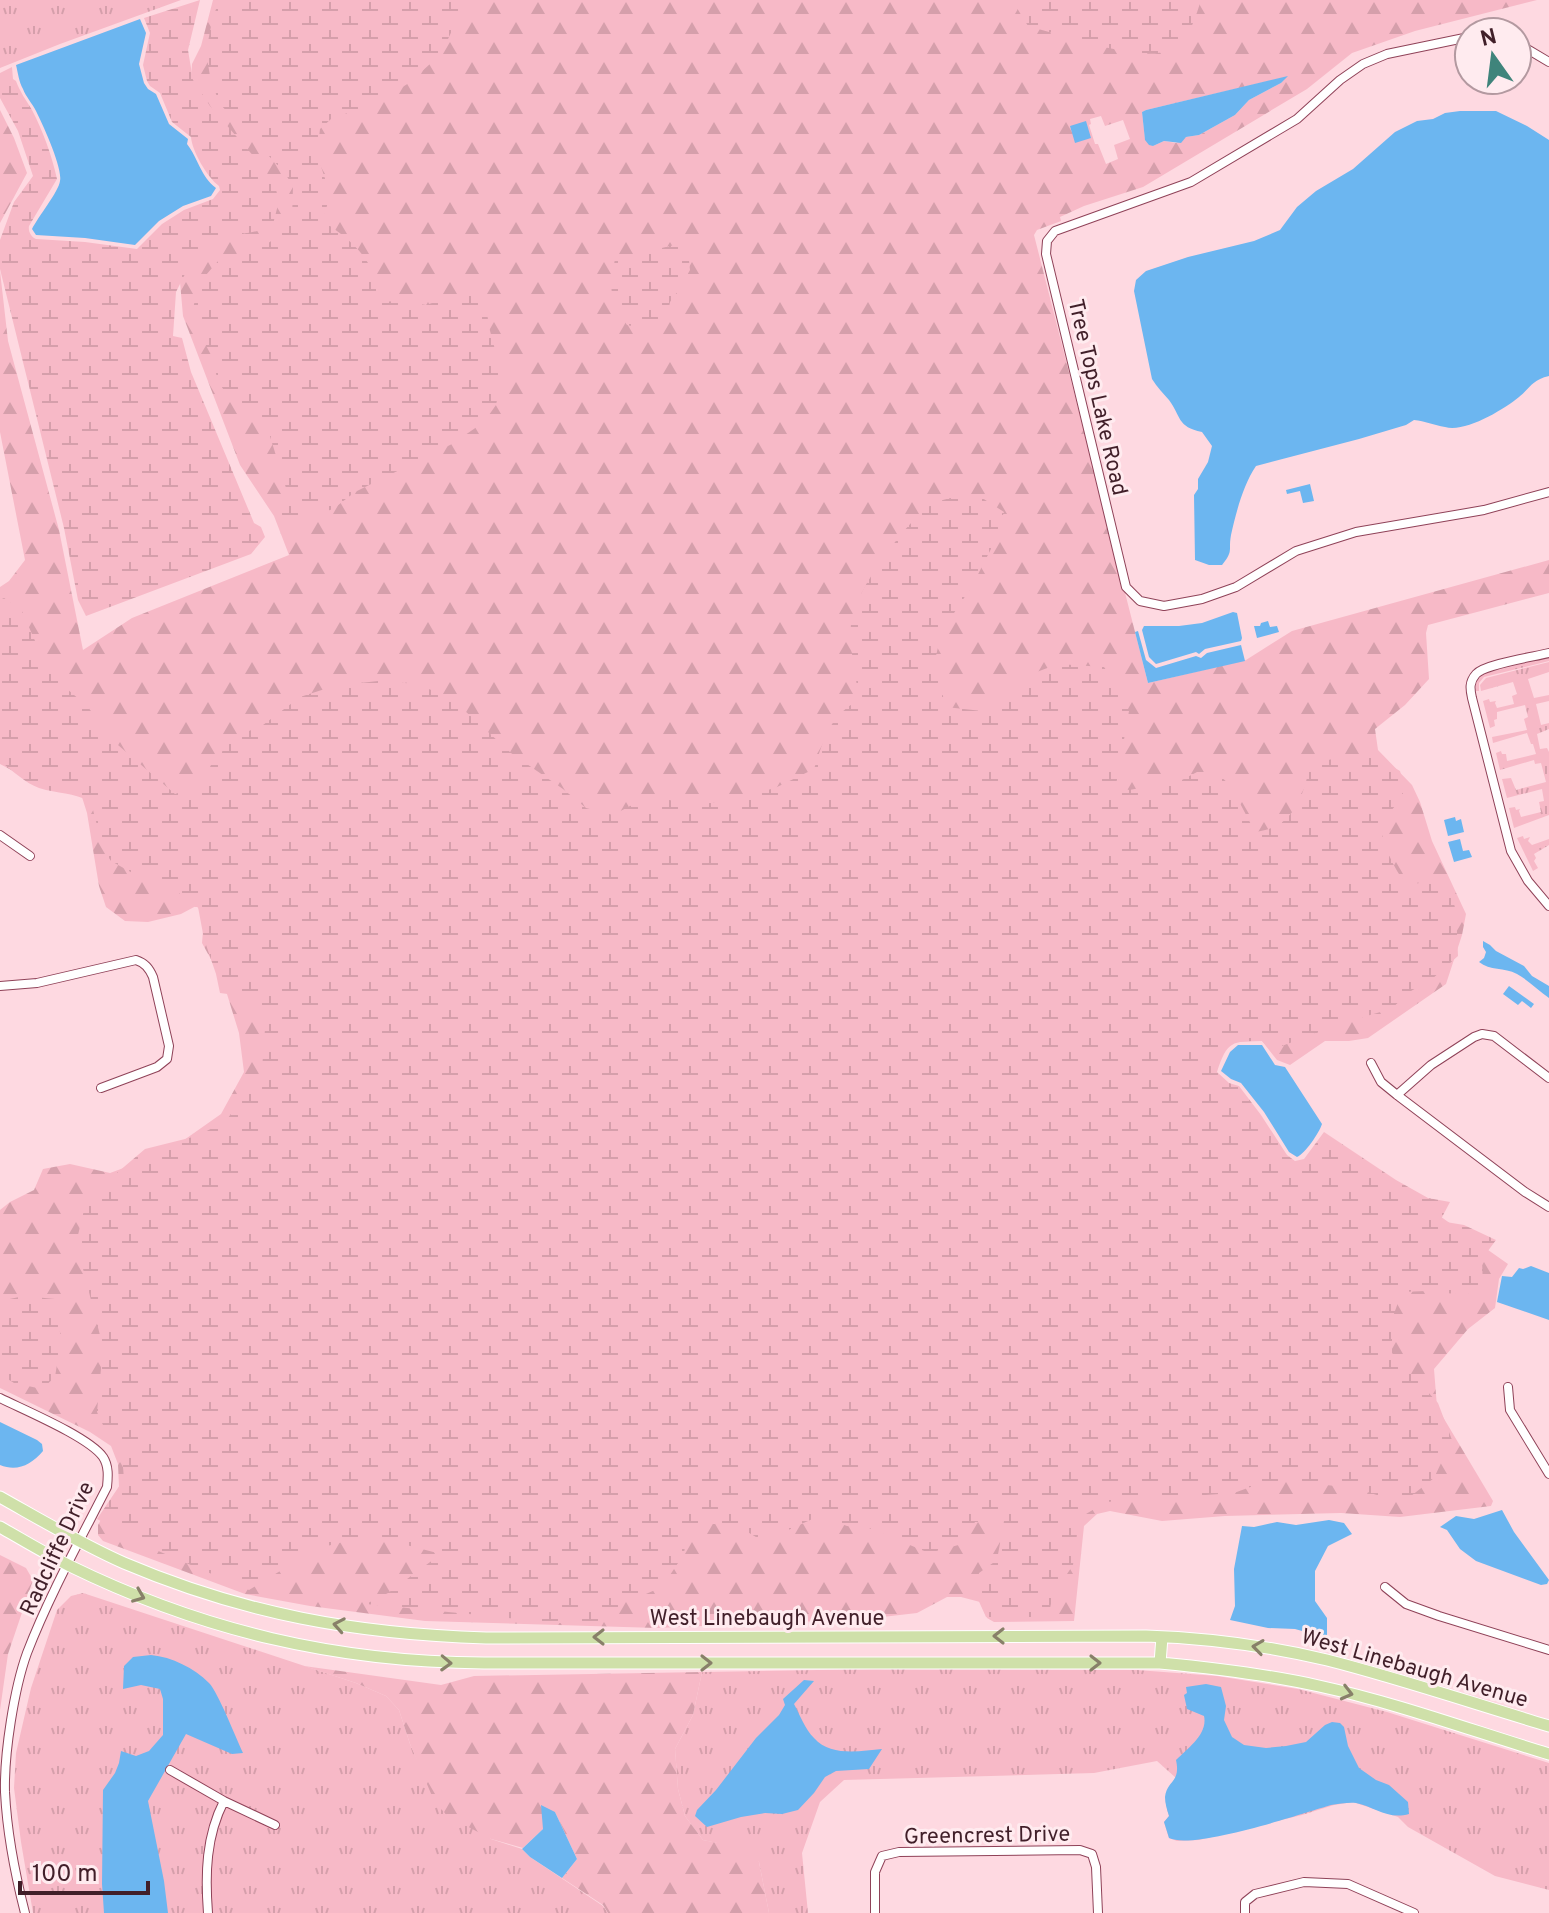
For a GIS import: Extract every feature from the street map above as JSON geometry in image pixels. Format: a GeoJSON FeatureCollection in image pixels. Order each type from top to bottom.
{"type":"FeatureCollection","features":[{"type":"Feature","properties":{"kind":"main road","name":"West Linebaugh Avenue"},"geometry":{"type":"LineString","coordinates":[[0,1497],[79,1541],[166,1580],[237,1604],[294,1617],[394,1633],[486,1638],[1162,1637],[1223,1642],[1324,1659],[1549,1726]]}},
{"type":"Feature","properties":{"kind":"main road","name":"West Linebaugh Avenue"},"geometry":{"type":"LineString","coordinates":[[0,1527],[67,1565],[145,1599],[216,1624],[297,1645],[343,1653],[396,1660],[484,1663],[1160,1663],[1245,1672],[1330,1689],[1549,1754]]}},
{"type":"Feature","properties":{"kind":"main road"},"geometry":{"type":"LineString","coordinates":[[1160,1663],[1162,1637]]}},
{"type":"Feature","properties":{"kind":"street","name":"Tree Tops Lake Road"},"geometry":{"type":"LineString","coordinates":[[1453,40],[1387,54],[1363,64],[1340,80],[1297,119],[1191,182],[1055,231],[1047,241],[1046,254],[1126,587],[1140,601],[1164,606],[1202,599],[1236,587],[1296,551],[1356,532],[1484,510],[1549,492]]}},
{"type":"Feature","properties":{"kind":"street"},"geometry":{"type":"LineString","coordinates":[[1549,653],[1483,669],[1470,684],[1511,851],[1527,880],[1549,906]]}},
{"type":"Feature","properties":{"kind":"street"},"geometry":{"type":"LineString","coordinates":[[0,835],[30,856]]}},
{"type":"Feature","properties":{"kind":"street"},"geometry":{"type":"LineString","coordinates":[[0,986],[37,983],[136,960],[149,968],[169,1046],[167,1059],[157,1067],[101,1088]]}},
{"type":"Feature","properties":{"kind":"street"},"geometry":{"type":"LineString","coordinates":[[1397,1095],[1431,1065],[1482,1034],[1494,1036],[1549,1078]]}},
{"type":"Feature","properties":{"kind":"street"},"geometry":{"type":"LineString","coordinates":[[1371,1063],[1381,1082],[1397,1095],[1549,1207]]}},
{"type":"Feature","properties":{"kind":"street"},"geometry":{"type":"LineString","coordinates":[[1508,1387],[1510,1410],[1549,1474]]}},
{"type":"Feature","properties":{"kind":"street","name":"Radcliffe Drive"},"geometry":{"type":"LineString","coordinates":[[0,1398],[89,1443],[104,1458],[108,1472],[107,1487],[54,1588],[26,1656],[15,1701],[5,1791],[11,1847],[25,1913]]}},
{"type":"Feature","properties":{"kind":"street"},"geometry":{"type":"LineString","coordinates":[[1385,1587],[1406,1604],[1549,1650]]}},
{"type":"Feature","properties":{"kind":"street"},"geometry":{"type":"LineString","coordinates":[[170,1770],[224,1801],[275,1825]]}},
{"type":"Feature","properties":{"kind":"street"},"geometry":{"type":"LineString","coordinates":[[208,1913],[206,1870],[209,1843],[224,1801]]}},
{"type":"Feature","properties":{"kind":"street","name":"Greencrest Drive"},"geometry":{"type":"LineString","coordinates":[[875,1913],[875,1872],[882,1856],[899,1852],[1080,1850],[1092,1854],[1096,1867],[1098,1913]]}},
{"type":"Feature","properties":{"kind":"street"},"geometry":{"type":"LineString","coordinates":[[1245,1913],[1245,1902],[1255,1894],[1304,1882],[1348,1884],[1414,1913]]}},
{"type":"Feature","properties":{"kind":"green space"},"geometry":{"type":"Polygon","coordinates":[[[0,0],[181,0],[0,68],[0,0]]]}},
{"type":"Feature","properties":{"kind":"green space"},"geometry":{"type":"Polygon","coordinates":[[[200,0],[188,50],[193,80],[210,106],[263,167],[275,186],[279,201],[272,228],[223,238],[187,270],[176,292],[173,336],[182,338],[191,372],[254,523],[261,527],[265,537],[251,554],[86,616],[78,600],[64,528],[0,269],[0,240],[14,202],[33,176],[18,131],[0,98],[0,73],[12,67],[13,79],[43,135],[57,179],[29,226],[31,235],[36,239],[137,249],[162,224],[184,210],[213,199],[220,190],[201,163],[191,137],[172,122],[160,93],[147,81],[143,65],[150,33],[144,18],[200,0]]]}},
{"type":"Feature","properties":{"kind":"green space"},"geometry":{"type":"Polygon","coordinates":[[[213,0],[1537,0],[1474,16],[1453,16],[1453,21],[1352,53],[1307,89],[1143,187],[1084,206],[1060,217],[1061,221],[1037,230],[1034,235],[1148,683],[1246,660],[1292,631],[1549,560],[1549,593],[1428,625],[1429,679],[1405,705],[1375,729],[1378,750],[1412,785],[1432,841],[1466,914],[1446,984],[1368,1038],[1325,1041],[1290,1065],[1277,1060],[1262,1041],[1234,1042],[1220,1055],[1213,1073],[1290,1166],[1417,1200],[1508,1264],[1499,1279],[1495,1308],[1468,1329],[1434,1369],[1437,1407],[1493,1501],[1491,1506],[1400,1517],[1341,1513],[1162,1521],[1110,1511],[1097,1514],[1084,1526],[1074,1621],[994,1622],[987,1618],[980,1602],[947,1597],[917,1613],[865,1619],[657,1628],[425,1621],[245,1594],[103,1541],[98,1535],[98,1525],[119,1487],[118,1464],[111,1446],[90,1432],[0,1388],[0,1210],[34,1190],[43,1169],[70,1164],[110,1173],[167,1152],[221,1114],[244,1072],[239,1033],[223,981],[202,943],[207,916],[196,906],[181,914],[148,922],[125,921],[106,907],[81,794],[49,790],[0,764],[0,587],[9,581],[25,560],[0,432],[0,271],[8,341],[59,530],[83,650],[132,618],[289,555],[274,516],[240,465],[183,316],[180,282],[193,247],[231,220],[212,114],[191,79],[192,64],[201,46],[213,0]],[[1286,77],[1146,110],[1142,112],[1145,139],[1153,146],[1164,141],[1176,143],[1199,135],[1235,115],[1249,100],[1281,83],[1286,77]],[[1101,116],[1090,119],[1095,144],[1098,144],[1106,164],[1118,159],[1114,145],[1130,139],[1123,120],[1105,126],[1101,116]]]}},
{"type":"Feature","properties":{"kind":"green space"},"geometry":{"type":"Polygon","coordinates":[[[219,0],[472,0],[456,22],[441,54],[409,83],[378,102],[331,119],[320,129],[317,154],[330,194],[323,221],[346,238],[366,259],[375,277],[377,302],[400,301],[426,305],[453,296],[476,294],[486,305],[502,376],[496,405],[484,422],[452,444],[355,492],[333,509],[297,521],[281,516],[286,488],[269,433],[230,400],[218,381],[211,355],[191,317],[199,283],[219,260],[270,242],[292,220],[293,186],[284,172],[219,103],[210,76],[206,52],[219,0]]]}},
{"type":"Feature","properties":{"kind":"green space"},"geometry":{"type":"Polygon","coordinates":[[[1012,0],[1201,0],[1190,30],[1179,45],[1167,51],[1150,53],[1106,48],[1028,26],[1012,0]]]}},
{"type":"Feature","properties":{"kind":"green space"},"geometry":{"type":"Polygon","coordinates":[[[0,110],[27,173],[0,223],[0,110]]]}},
{"type":"Feature","properties":{"kind":"green space"},"geometry":{"type":"Polygon","coordinates":[[[687,242],[690,270],[670,302],[666,324],[650,330],[627,325],[612,294],[615,259],[687,242]]]}},
{"type":"Feature","properties":{"kind":"green space"},"geometry":{"type":"Polygon","coordinates":[[[976,494],[1004,512],[992,547],[972,586],[942,631],[934,664],[946,707],[982,711],[1026,676],[1058,664],[1104,667],[1122,692],[1129,711],[1116,785],[1129,790],[1180,781],[1197,772],[1216,772],[1231,786],[1255,832],[1268,829],[1287,818],[1300,800],[1310,765],[1356,755],[1375,759],[1400,771],[1405,788],[1397,804],[1379,824],[1384,841],[1393,864],[1407,885],[1432,881],[1450,890],[1456,911],[1458,956],[1391,1009],[1271,1050],[1262,1041],[1237,1043],[1224,1054],[1217,1072],[1229,1083],[1239,1086],[1287,1155],[1295,1161],[1304,1159],[1324,1132],[1428,1198],[1450,1202],[1440,1221],[1464,1225],[1496,1240],[1482,1259],[1483,1288],[1466,1295],[1402,1292],[1392,1319],[1392,1353],[1438,1403],[1452,1440],[1434,1478],[1411,1496],[1383,1497],[1355,1488],[1287,1481],[1264,1482],[1234,1493],[1106,1502],[1081,1517],[1073,1565],[1053,1595],[1048,1617],[986,1617],[976,1595],[979,1573],[997,1560],[1004,1521],[975,1522],[962,1544],[929,1553],[869,1528],[847,1526],[819,1516],[773,1537],[756,1537],[734,1524],[711,1524],[687,1530],[684,1554],[662,1587],[623,1601],[605,1622],[560,1623],[366,1604],[388,1593],[441,1554],[391,1541],[346,1541],[316,1549],[249,1590],[149,1547],[97,1519],[124,1479],[122,1455],[108,1436],[97,1412],[103,1347],[80,1257],[78,1235],[85,1206],[145,1149],[197,1136],[226,1121],[262,1069],[265,1029],[260,1008],[250,997],[220,993],[198,907],[171,886],[136,875],[111,861],[103,849],[91,802],[34,786],[0,761],[0,600],[4,598],[21,609],[39,650],[60,683],[87,706],[118,745],[175,794],[201,785],[213,761],[237,736],[263,725],[300,697],[334,686],[378,681],[418,684],[453,700],[511,753],[586,808],[613,815],[630,806],[660,798],[688,804],[746,796],[775,788],[814,769],[834,721],[859,700],[851,623],[865,586],[899,537],[923,511],[943,500],[976,494]]]}},
{"type":"Feature","properties":{"kind":"green space"},"geometry":{"type":"Polygon","coordinates":[[[1549,657],[1549,661],[1484,677],[1479,683],[1479,691],[1476,691],[1476,682],[1482,674],[1549,657]]]}},
{"type":"Feature","properties":{"kind":"green space"},"geometry":{"type":"Polygon","coordinates":[[[1549,662],[1549,672],[1528,679],[1534,698],[1549,695],[1549,701],[1536,704],[1541,725],[1549,723],[1549,729],[1537,734],[1540,749],[1547,748],[1549,752],[1549,815],[1514,828],[1509,808],[1520,809],[1521,817],[1541,812],[1539,802],[1544,801],[1542,789],[1507,798],[1502,779],[1511,778],[1516,790],[1546,782],[1541,763],[1535,764],[1534,760],[1500,770],[1496,753],[1501,751],[1506,754],[1507,761],[1536,754],[1527,733],[1493,743],[1492,737],[1527,730],[1524,719],[1528,717],[1525,705],[1497,712],[1495,726],[1490,728],[1483,701],[1496,701],[1497,708],[1514,704],[1512,696],[1517,694],[1513,682],[1481,691],[1480,685],[1486,678],[1549,662]]]}},
{"type":"Feature","properties":{"kind":"green space"},"geometry":{"type":"Polygon","coordinates":[[[1523,836],[1524,839],[1530,837],[1528,841],[1532,845],[1549,839],[1549,845],[1534,854],[1538,868],[1533,871],[1517,838],[1523,836]]]}},
{"type":"Feature","properties":{"kind":"green space"},"geometry":{"type":"Polygon","coordinates":[[[24,1296],[55,1299],[61,1339],[55,1377],[42,1389],[14,1383],[0,1374],[0,1301],[24,1296]]]}},
{"type":"Feature","properties":{"kind":"green space"},"geometry":{"type":"Polygon","coordinates":[[[0,1555],[26,1568],[33,1580],[8,1654],[0,1710],[0,1555]]]}},
{"type":"Feature","properties":{"kind":"green space"},"geometry":{"type":"Polygon","coordinates":[[[83,1593],[356,1683],[386,1696],[399,1710],[423,1772],[491,1839],[522,1849],[603,1906],[608,1913],[33,1913],[14,1788],[16,1753],[31,1688],[57,1610],[71,1596],[83,1593]]]}},
{"type":"Feature","properties":{"kind":"green space"},"geometry":{"type":"Polygon","coordinates":[[[304,1666],[441,1685],[474,1676],[702,1672],[693,1715],[675,1749],[678,1789],[685,1816],[703,1840],[744,1848],[759,1862],[769,1913],[608,1913],[603,1905],[562,1878],[577,1859],[555,1812],[523,1848],[491,1839],[448,1816],[435,1803],[399,1710],[386,1696],[304,1666]]]}},
{"type":"Feature","properties":{"kind":"green space"},"geometry":{"type":"Polygon","coordinates":[[[1137,1670],[1217,1676],[1298,1689],[1387,1712],[1549,1763],[1549,1890],[1495,1876],[1408,1827],[1398,1817],[1353,1802],[1199,1840],[1177,1841],[1169,1838],[1164,1822],[1169,1816],[1167,1792],[1176,1778],[1157,1761],[1094,1773],[844,1780],[820,1802],[802,1853],[808,1913],[769,1913],[759,1862],[703,1840],[685,1816],[678,1789],[675,1749],[693,1715],[702,1672],[1137,1670]]]}},
{"type":"Feature","properties":{"kind":"water"},"geometry":{"type":"Polygon","coordinates":[[[140,19],[146,33],[139,64],[144,83],[156,94],[169,124],[188,139],[187,144],[203,173],[216,188],[211,196],[183,206],[159,221],[135,245],[36,235],[32,229],[56,191],[60,175],[51,146],[22,86],[16,65],[140,19]]]}},
{"type":"Feature","properties":{"kind":"water"},"geometry":{"type":"Polygon","coordinates":[[[1288,76],[1249,100],[1235,115],[1199,135],[1186,137],[1181,143],[1164,141],[1153,146],[1145,140],[1142,112],[1146,110],[1288,76]]]}},
{"type":"Feature","properties":{"kind":"water"},"geometry":{"type":"Polygon","coordinates":[[[1460,111],[1496,111],[1549,140],[1549,376],[1535,382],[1504,408],[1473,424],[1453,428],[1414,420],[1359,439],[1256,466],[1240,499],[1226,560],[1222,565],[1209,565],[1195,560],[1194,495],[1212,446],[1202,432],[1184,424],[1152,379],[1134,291],[1136,280],[1146,271],[1254,241],[1280,230],[1297,207],[1316,191],[1353,169],[1395,132],[1417,121],[1460,111]]]}},
{"type":"Feature","properties":{"kind":"water"},"geometry":{"type":"Polygon","coordinates":[[[1086,121],[1091,138],[1075,143],[1070,126],[1086,121]]]}},
{"type":"Feature","properties":{"kind":"water"},"geometry":{"type":"Polygon","coordinates":[[[1310,484],[1314,501],[1303,503],[1300,491],[1287,494],[1286,490],[1310,484]]]}},
{"type":"Feature","properties":{"kind":"water"},"geometry":{"type":"Polygon","coordinates":[[[1237,613],[1241,641],[1156,664],[1149,657],[1142,630],[1144,626],[1202,623],[1237,613]]]}},
{"type":"Feature","properties":{"kind":"water"},"geometry":{"type":"Polygon","coordinates":[[[1268,621],[1270,627],[1277,626],[1279,632],[1257,638],[1254,626],[1268,621]]]}},
{"type":"Feature","properties":{"kind":"water"},"geometry":{"type":"Polygon","coordinates":[[[1138,631],[1146,660],[1156,668],[1241,645],[1245,661],[1148,683],[1135,632],[1138,631]]]}},
{"type":"Feature","properties":{"kind":"water"},"geometry":{"type":"Polygon","coordinates":[[[1455,817],[1456,821],[1461,819],[1464,832],[1448,836],[1444,820],[1455,817]]]}},
{"type":"Feature","properties":{"kind":"water"},"geometry":{"type":"Polygon","coordinates":[[[1460,839],[1463,851],[1469,850],[1472,857],[1454,862],[1448,842],[1460,839]]]}},
{"type":"Feature","properties":{"kind":"water"},"geometry":{"type":"Polygon","coordinates":[[[1483,941],[1524,966],[1532,976],[1549,986],[1549,998],[1517,974],[1479,962],[1486,952],[1483,941]]]}},
{"type":"Feature","properties":{"kind":"water"},"geometry":{"type":"Polygon","coordinates":[[[1509,986],[1534,1004],[1531,1008],[1522,1001],[1518,1005],[1503,994],[1509,986]]]}},
{"type":"Feature","properties":{"kind":"water"},"geometry":{"type":"Polygon","coordinates":[[[1238,1045],[1262,1045],[1275,1065],[1285,1067],[1322,1124],[1311,1143],[1297,1157],[1289,1152],[1241,1083],[1221,1071],[1230,1052],[1238,1045]]]}},
{"type":"Feature","properties":{"kind":"water"},"geometry":{"type":"Polygon","coordinates":[[[1531,1266],[1549,1273],[1549,1320],[1497,1302],[1502,1276],[1512,1277],[1519,1268],[1531,1266]]]}},
{"type":"Feature","properties":{"kind":"water"},"geometry":{"type":"Polygon","coordinates":[[[0,1422],[37,1440],[42,1444],[43,1451],[23,1466],[12,1468],[0,1465],[0,1422]]]}},
{"type":"Feature","properties":{"kind":"water"},"geometry":{"type":"Polygon","coordinates":[[[1502,1510],[1549,1580],[1547,1584],[1541,1585],[1476,1561],[1460,1549],[1447,1530],[1440,1527],[1456,1516],[1474,1519],[1502,1510]]]}},
{"type":"Feature","properties":{"kind":"water"},"geometry":{"type":"Polygon","coordinates":[[[1329,1520],[1344,1523],[1352,1534],[1328,1546],[1315,1571],[1315,1601],[1327,1618],[1327,1635],[1230,1620],[1235,1606],[1234,1569],[1242,1526],[1277,1522],[1296,1525],[1329,1520]]]}},
{"type":"Feature","properties":{"kind":"water"},"geometry":{"type":"Polygon","coordinates":[[[151,1655],[182,1664],[209,1683],[243,1753],[232,1754],[186,1734],[148,1801],[168,1913],[104,1913],[103,1790],[115,1773],[121,1751],[136,1756],[149,1751],[163,1735],[160,1689],[141,1685],[123,1689],[124,1666],[133,1657],[151,1655]]]}},
{"type":"Feature","properties":{"kind":"water"},"geometry":{"type":"Polygon","coordinates":[[[804,1680],[814,1681],[794,1704],[805,1726],[821,1744],[829,1748],[855,1751],[882,1749],[869,1769],[836,1771],[825,1777],[798,1810],[741,1817],[707,1827],[695,1816],[697,1810],[779,1715],[785,1705],[783,1699],[804,1680]]]}},
{"type":"Feature","properties":{"kind":"water"},"geometry":{"type":"Polygon","coordinates":[[[1206,1684],[1221,1687],[1226,1706],[1224,1720],[1232,1737],[1244,1745],[1266,1748],[1306,1742],[1325,1725],[1340,1723],[1359,1768],[1389,1785],[1408,1802],[1409,1814],[1395,1815],[1356,1803],[1344,1803],[1223,1835],[1201,1839],[1169,1838],[1164,1822],[1169,1816],[1166,1791],[1177,1773],[1176,1760],[1196,1740],[1204,1723],[1204,1716],[1187,1709],[1184,1695],[1187,1693],[1186,1687],[1206,1684]]]}},
{"type":"Feature","properties":{"kind":"water"},"geometry":{"type":"Polygon","coordinates":[[[541,1805],[555,1812],[577,1859],[562,1878],[522,1849],[543,1829],[541,1805]]]}}]}
